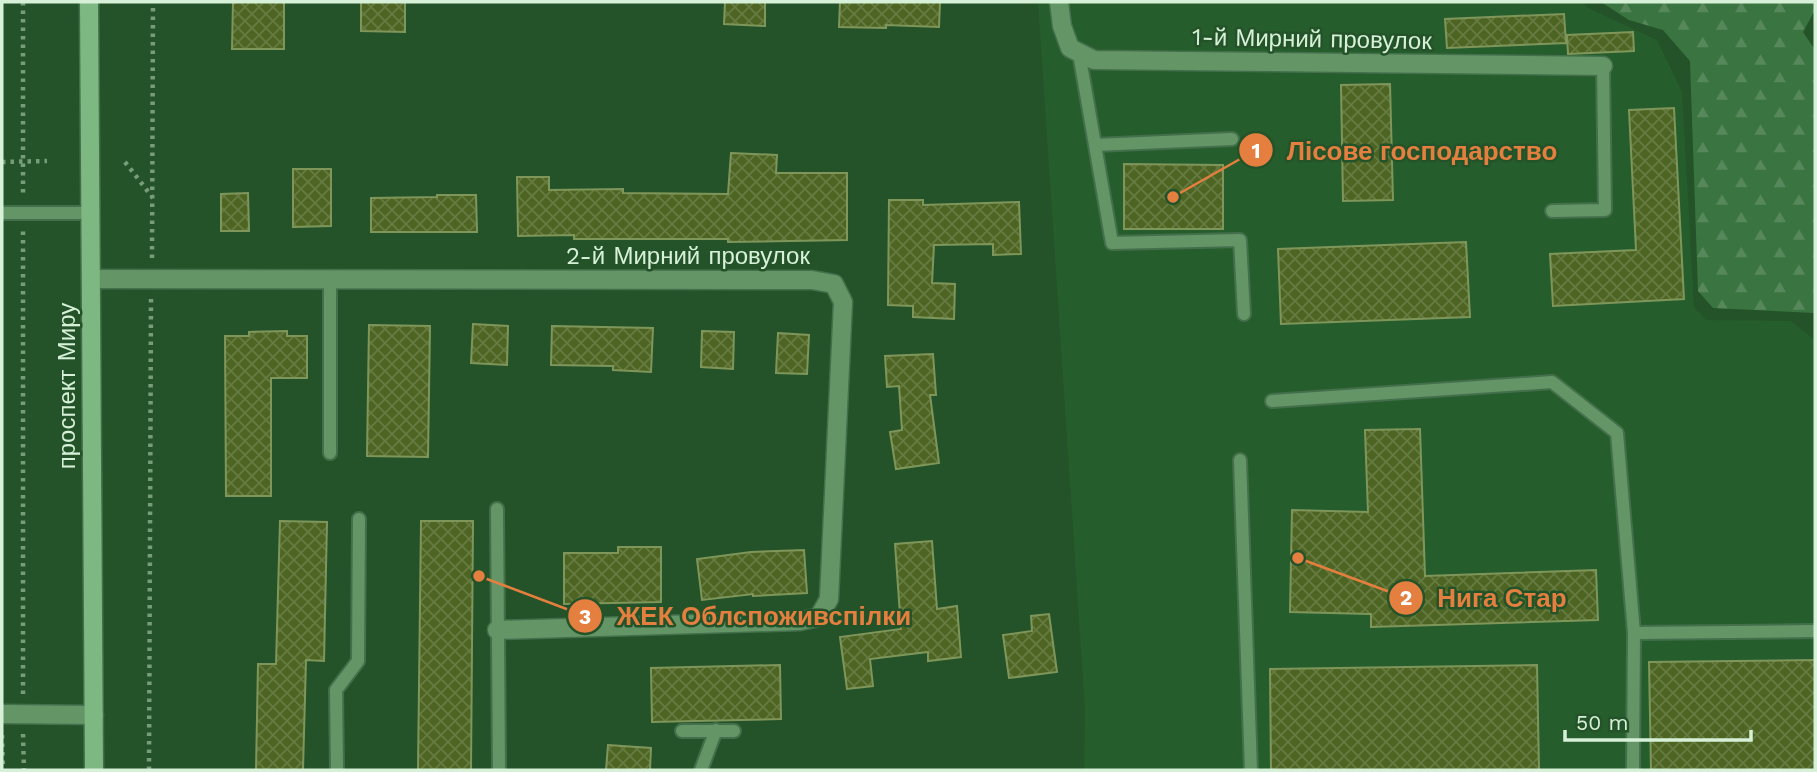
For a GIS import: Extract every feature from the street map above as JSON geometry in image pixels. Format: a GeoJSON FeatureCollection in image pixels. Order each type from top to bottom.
{"type":"FeatureCollection","features":[{"type":"Feature","properties":{"kind":"main road","name":"проспект Миру"},"geometry":{"type":"LineString","coordinates":[[89,2],[94,770]]}},
{"type":"Feature","properties":{"kind":"street"},"geometry":{"type":"LineString","coordinates":[[1059,2],[1062,26],[1070,48],[1079,53]]}},
{"type":"Feature","properties":{"kind":"street","name":"1-й Мирний провулок"},"geometry":{"type":"LineString","coordinates":[[1079,53],[1094,61],[1603,66]]}},
{"type":"Feature","properties":{"kind":"street","name":"2-й Мирний провулок"},"geometry":{"type":"LineString","coordinates":[[91,279],[812,280],[834,284],[843,302],[829,599],[819,617],[800,621],[498,630]]}},
{"type":"Feature","properties":{"kind":"street"},"geometry":{"type":"LineString","coordinates":[[2,714],[94,715]]}},
{"type":"Feature","properties":{"kind":"lane"},"geometry":{"type":"LineString","coordinates":[[1079,53],[1112,243],[1240,240],[1244,314]]}},
{"type":"Feature","properties":{"kind":"lane"},"geometry":{"type":"LineString","coordinates":[[1552,211],[1605,210],[1603,66]]}},
{"type":"Feature","properties":{"kind":"lane"},"geometry":{"type":"LineString","coordinates":[[1095,145],[1232,139]]}},
{"type":"Feature","properties":{"kind":"lane"},"geometry":{"type":"LineString","coordinates":[[2,214],[91,213]]}},
{"type":"Feature","properties":{"kind":"lane"},"geometry":{"type":"LineString","coordinates":[[330,279],[330,453]]}},
{"type":"Feature","properties":{"kind":"lane"},"geometry":{"type":"LineString","coordinates":[[1272,401],[1552,382],[1617,433],[1634,633],[1633,770]]}},
{"type":"Feature","properties":{"kind":"lane"},"geometry":{"type":"LineString","coordinates":[[1240,460],[1251,770]]}},
{"type":"Feature","properties":{"kind":"lane"},"geometry":{"type":"LineString","coordinates":[[497,509],[499,770]]}},
{"type":"Feature","properties":{"kind":"lane"},"geometry":{"type":"LineString","coordinates":[[337,770],[336,690],[358,662],[359,519]]}},
{"type":"Feature","properties":{"kind":"lane"},"geometry":{"type":"LineString","coordinates":[[1634,633],[1815,631]]}},
{"type":"Feature","properties":{"kind":"lane"},"geometry":{"type":"LineString","coordinates":[[701,770],[716,730]]}},
{"type":"Feature","properties":{"kind":"lane"},"geometry":{"type":"LineString","coordinates":[[682,731],[734,730]]}},
{"type":"Feature","properties":{"kind":"path"},"geometry":{"type":"LineString","coordinates":[[23,2],[24,770]]}},
{"type":"Feature","properties":{"kind":"path"},"geometry":{"type":"LineString","coordinates":[[149,770],[153,2]]}},
{"type":"Feature","properties":{"kind":"path"},"geometry":{"type":"LineString","coordinates":[[2,162],[47,161]]}},
{"type":"Feature","properties":{"kind":"path"},"geometry":{"type":"LineString","coordinates":[[125,162],[153,198]]}},
{"type":"Feature","properties":{"kind":"path"},"geometry":{"type":"LineString","coordinates":[[2,730],[3,770]]}},
{"type":"Feature","properties":{"kind":"shaded area"},"geometry":{"type":"Polygon","coordinates":[[[1038,2],[1582,2],[1588,8],[1657,40],[1682,92],[1694,307],[1706,320],[1791,321],[1815,340],[1815,770],[1084,770],[1085,709],[1038,2]]]}},
{"type":"Feature","properties":{"kind":"green space"},"geometry":{"type":"Polygon","coordinates":[[[1601,2],[1815,2],[1815,10],[1803,32],[1815,50],[1815,313],[1713,308],[1698,291],[1690,61],[1663,30],[1629,20],[1601,2]]]}},
{"type":"Feature","properties":{"kind":"building"},"geometry":{"type":"Polygon","coordinates":[[[233,2],[284,2],[284,49],[232,49],[233,2]]]}},
{"type":"Feature","properties":{"kind":"building"},"geometry":{"type":"Polygon","coordinates":[[[361,2],[405,2],[405,32],[361,31],[361,2]]]}},
{"type":"Feature","properties":{"kind":"building"},"geometry":{"type":"Polygon","coordinates":[[[725,2],[765,2],[765,26],[724,24],[725,2]]]}},
{"type":"Feature","properties":{"kind":"building"},"geometry":{"type":"Polygon","coordinates":[[[840,2],[940,2],[939,27],[839,27],[840,2]]]}},
{"type":"Feature","properties":{"kind":"building"},"geometry":{"type":"Polygon","coordinates":[[[1564,14],[1566,43],[1447,48],[1445,19],[1564,14]]]}},
{"type":"Feature","properties":{"kind":"building"},"geometry":{"type":"Polygon","coordinates":[[[1633,32],[1634,51],[1568,54],[1567,35],[1633,32]]]}},
{"type":"Feature","properties":{"kind":"building"},"geometry":{"type":"Polygon","coordinates":[[[1390,84],[1393,200],[1343,201],[1341,85],[1390,84]]]}},
{"type":"Feature","properties":{"kind":"building"},"geometry":{"type":"Polygon","coordinates":[[[1674,108],[1684,299],[1553,306],[1550,254],[1636,250],[1629,110],[1674,108]]]}},
{"type":"Feature","properties":{"kind":"building"},"geometry":{"type":"Polygon","coordinates":[[[731,153],[777,155],[776,173],[847,173],[847,240],[728,242],[728,239],[574,239],[574,235],[518,236],[517,177],[549,177],[549,190],[623,189],[623,193],[728,194],[731,153]]]}},
{"type":"Feature","properties":{"kind":"building"},"geometry":{"type":"Polygon","coordinates":[[[1124,164],[1223,165],[1223,229],[1124,229],[1124,164]]]}},
{"type":"Feature","properties":{"kind":"building"},"geometry":{"type":"Polygon","coordinates":[[[293,169],[331,169],[331,226],[293,227],[293,169]]]}},
{"type":"Feature","properties":{"kind":"building"},"geometry":{"type":"Polygon","coordinates":[[[248,193],[249,231],[221,231],[221,194],[248,193]]]}},
{"type":"Feature","properties":{"kind":"building"},"geometry":{"type":"Polygon","coordinates":[[[476,195],[477,232],[371,232],[371,198],[476,195]]]}},
{"type":"Feature","properties":{"kind":"building"},"geometry":{"type":"Polygon","coordinates":[[[889,200],[923,200],[923,205],[1019,202],[1021,254],[993,255],[993,244],[934,245],[932,283],[955,284],[954,319],[913,317],[913,306],[888,305],[889,200]]]}},
{"type":"Feature","properties":{"kind":"building"},"geometry":{"type":"Polygon","coordinates":[[[1466,242],[1470,317],[1281,324],[1278,249],[1466,242]]]}},
{"type":"Feature","properties":{"kind":"building"},"geometry":{"type":"Polygon","coordinates":[[[473,324],[508,326],[507,365],[471,363],[473,324]]]}},
{"type":"Feature","properties":{"kind":"building"},"geometry":{"type":"Polygon","coordinates":[[[369,325],[430,326],[428,457],[367,456],[369,325]]]}},
{"type":"Feature","properties":{"kind":"building"},"geometry":{"type":"Polygon","coordinates":[[[552,326],[653,328],[651,372],[613,370],[613,366],[551,365],[552,326]]]}},
{"type":"Feature","properties":{"kind":"building"},"geometry":{"type":"Polygon","coordinates":[[[287,331],[287,336],[307,336],[307,378],[271,378],[271,496],[226,496],[225,336],[287,331]]]}},
{"type":"Feature","properties":{"kind":"building"},"geometry":{"type":"Polygon","coordinates":[[[702,331],[734,332],[733,369],[701,367],[702,331]]]}},
{"type":"Feature","properties":{"kind":"building"},"geometry":{"type":"Polygon","coordinates":[[[778,333],[809,335],[807,374],[776,373],[778,333]]]}},
{"type":"Feature","properties":{"kind":"building"},"geometry":{"type":"Polygon","coordinates":[[[933,354],[936,395],[930,395],[939,463],[896,469],[890,432],[902,430],[899,386],[887,387],[885,356],[933,354]]]}},
{"type":"Feature","properties":{"kind":"building"},"geometry":{"type":"Polygon","coordinates":[[[1420,429],[1425,576],[1596,570],[1598,620],[1371,627],[1371,614],[1290,612],[1292,510],[1368,512],[1365,430],[1420,429]]]}},
{"type":"Feature","properties":{"kind":"building"},"geometry":{"type":"Polygon","coordinates":[[[280,521],[327,522],[324,661],[306,660],[303,770],[256,770],[258,664],[276,664],[280,521]]]}},
{"type":"Feature","properties":{"kind":"building"},"geometry":{"type":"Polygon","coordinates":[[[421,521],[473,521],[471,770],[418,770],[421,521]]]}},
{"type":"Feature","properties":{"kind":"building"},"geometry":{"type":"Polygon","coordinates":[[[932,541],[937,609],[957,606],[961,657],[928,661],[928,652],[870,659],[873,686],[847,689],[840,637],[901,629],[895,544],[932,541]]]}},
{"type":"Feature","properties":{"kind":"building"},"geometry":{"type":"Polygon","coordinates":[[[618,547],[661,547],[661,602],[564,604],[564,553],[618,553],[618,547]]]}},
{"type":"Feature","properties":{"kind":"building"},"geometry":{"type":"Polygon","coordinates":[[[804,550],[807,593],[753,594],[702,600],[697,559],[751,552],[804,550]]]}},
{"type":"Feature","properties":{"kind":"building"},"geometry":{"type":"Polygon","coordinates":[[[1049,614],[1057,672],[1009,678],[1003,635],[1032,631],[1031,616],[1049,614]]]}},
{"type":"Feature","properties":{"kind":"building"},"geometry":{"type":"Polygon","coordinates":[[[1815,660],[1815,770],[1651,770],[1649,662],[1815,660]]]}},
{"type":"Feature","properties":{"kind":"building"},"geometry":{"type":"Polygon","coordinates":[[[780,665],[781,719],[652,722],[651,668],[780,665]]]}},
{"type":"Feature","properties":{"kind":"building"},"geometry":{"type":"Polygon","coordinates":[[[1537,665],[1539,770],[1271,770],[1270,669],[1537,665]]]}},
{"type":"Feature","properties":{"kind":"building"},"geometry":{"type":"Polygon","coordinates":[[[608,745],[651,748],[650,770],[606,770],[608,745]]]}},
{"type":"Feature","properties":{"kind":"place","name":"Лісове господарство"},"geometry":{"type":"Point","coordinates":[1173,197]}},
{"type":"Feature","properties":{"kind":"place","name":"Нига Стар"},"geometry":{"type":"Point","coordinates":[1298,558]}},
{"type":"Feature","properties":{"kind":"place","name":"ЖЕК Облспоживспілки"},"geometry":{"type":"Point","coordinates":[479,576]}}]}
